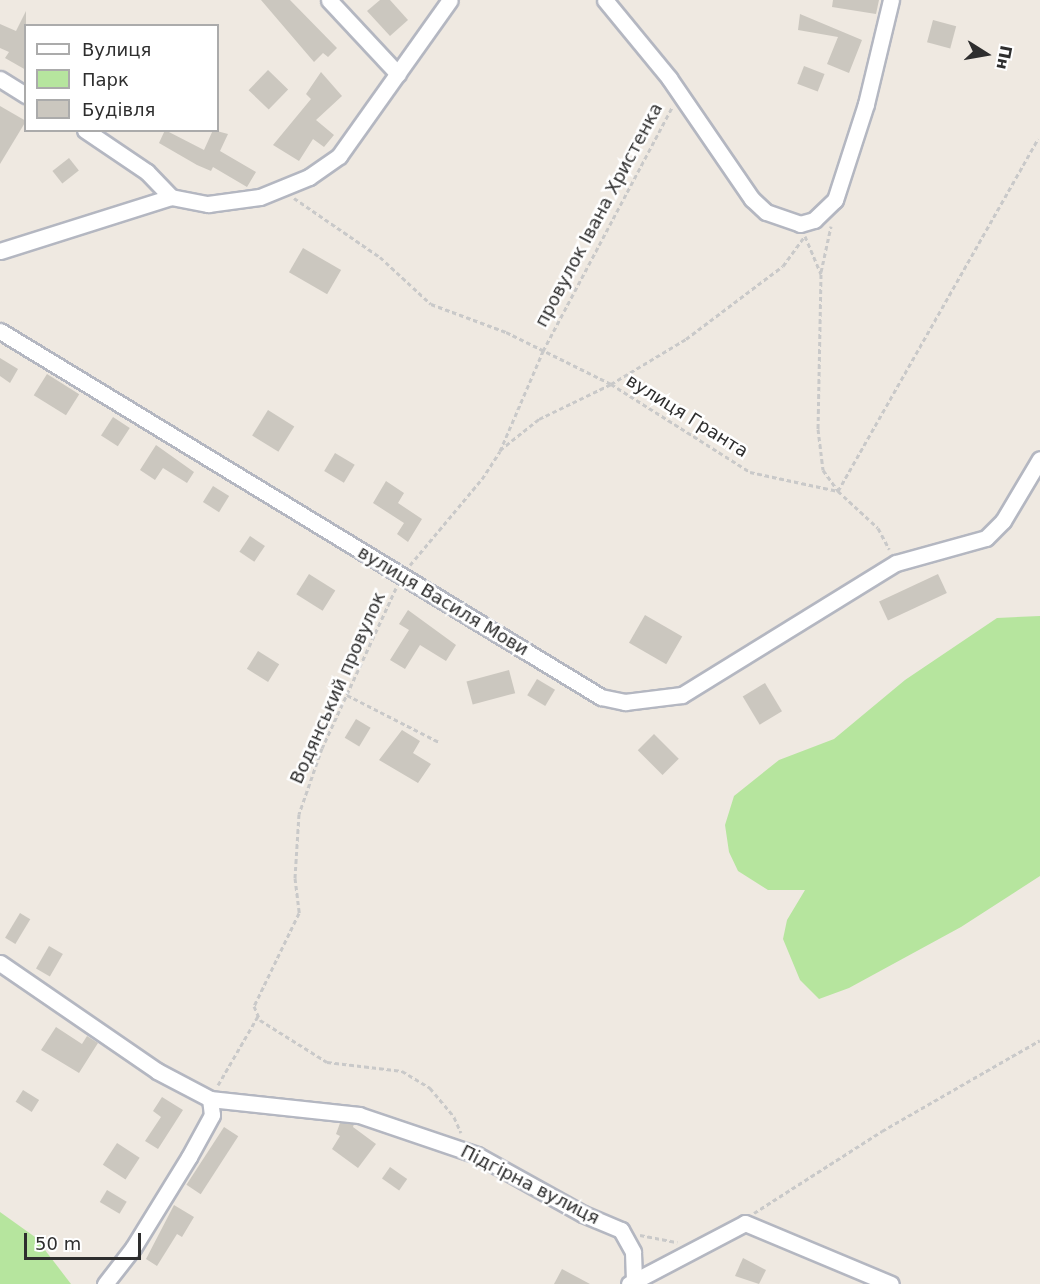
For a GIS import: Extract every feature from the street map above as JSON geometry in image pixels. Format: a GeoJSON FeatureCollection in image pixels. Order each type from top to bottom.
{"type":"FeatureCollection","features":[{"type":"Feature","properties":{"kind":"street"},"geometry":{"type":"LineString","coordinates":[[329,0],[398,74]]}},
{"type":"Feature","properties":{"kind":"street"},"geometry":{"type":"LineString","coordinates":[[0,251],[171,197],[208,204],[260,197],[309,177],[339,156],[450,0]]}},
{"type":"Feature","properties":{"kind":"street"},"geometry":{"type":"LineString","coordinates":[[605,0],[679,92],[752,198],[766,212],[802,230],[836,201],[866,104],[891,0]]}},
{"type":"Feature","properties":{"kind":"street"},"geometry":{"type":"LineString","coordinates":[[0,79],[24,94]]}},
{"type":"Feature","properties":{"kind":"street"},"geometry":{"type":"LineString","coordinates":[[88,132],[147,172],[171,197]]}},
{"type":"Feature","properties":{"kind":"street","name":"вулиця Василя Мови"},"geometry":{"type":"LineString","coordinates":[[0,331],[601,697],[625,702],[682,695],[896,563],[986,538],[1003,521],[1040,459]]}},
{"type":"Feature","properties":{"kind":"street","name":"Підгірна вулиця"},"geometry":{"type":"LineString","coordinates":[[0,963],[157,1071],[210,1099],[359,1115],[469,1152],[583,1214],[621,1230],[633,1252],[632,1282]]}},
{"type":"Feature","properties":{"kind":"street"},"geometry":{"type":"LineString","coordinates":[[105,1284],[133,1248],[213,1115],[210,1099]]}},
{"type":"Feature","properties":{"kind":"street"},"geometry":{"type":"LineString","coordinates":[[632,1282],[745,1223],[888,1283]]}},
{"type":"Feature","properties":{"kind":"path","name":"провулок Івана Христенка"},"geometry":{"type":"LineString","coordinates":[[543,351],[679,92]]}},
{"type":"Feature","properties":{"kind":"path"},"geometry":{"type":"LineString","coordinates":[[838,491],[1038,139]]}},
{"type":"Feature","properties":{"kind":"path","name":"вулиця Гранта"},"geometry":{"type":"LineString","coordinates":[[280,189],[380,257],[431,304],[543,351],[611,384],[750,472],[838,491]]}},
{"type":"Feature","properties":{"kind":"path"},"geometry":{"type":"LineString","coordinates":[[836,201],[821,274],[818,429],[824,470],[838,491],[878,528],[896,563]]}},
{"type":"Feature","properties":{"kind":"path"},"geometry":{"type":"LineString","coordinates":[[802,230],[821,274]]}},
{"type":"Feature","properties":{"kind":"path"},"geometry":{"type":"LineString","coordinates":[[500,451],[539,419],[611,384],[686,339],[783,266],[802,230]]}},
{"type":"Feature","properties":{"kind":"path","name":"Водянський провулок"},"geometry":{"type":"LineString","coordinates":[[258,1016],[254,1006],[258,992],[299,913],[295,878],[299,813],[322,748],[402,576],[482,479],[500,451],[543,351]]}},
{"type":"Feature","properties":{"kind":"path"},"geometry":{"type":"LineString","coordinates":[[347,695],[439,742]]}},
{"type":"Feature","properties":{"kind":"path"},"geometry":{"type":"LineString","coordinates":[[210,1099],[258,1016],[278,1033],[327,1062],[402,1071],[430,1088],[454,1117],[469,1152]]}},
{"type":"Feature","properties":{"kind":"path"},"geometry":{"type":"LineString","coordinates":[[745,1223],[757,1210],[838,1162],[882,1131],[1040,1040]]}},
{"type":"Feature","properties":{"kind":"path"},"geometry":{"type":"LineString","coordinates":[[621,1230],[685,1243],[706,1243]]}},
{"type":"Feature","properties":{"kind":"green space"},"geometry":{"type":"Polygon","coordinates":[[[1040,616],[1040,876],[961,927],[849,988],[819,999],[800,980],[783,939],[787,920],[805,890],[768,890],[738,871],[729,852],[725,825],[734,796],[779,760],[834,739],[905,680],[997,618],[1040,616]]]}},
{"type":"Feature","properties":{"kind":"green space"},"geometry":{"type":"Polygon","coordinates":[[[0,1212],[35,1237],[71,1284],[0,1284],[0,1212]]]}},
{"type":"Feature","properties":{"kind":"building"},"geometry":{"type":"Polygon","coordinates":[[[261,0],[290,0],[337,48],[328,57],[323,53],[314,62],[261,0]]]}},
{"type":"Feature","properties":{"kind":"building"},"geometry":{"type":"Polygon","coordinates":[[[380,0],[390,0],[408,20],[390,36],[367,11],[380,0]]]}},
{"type":"Feature","properties":{"kind":"building"},"geometry":{"type":"Polygon","coordinates":[[[833,0],[879,0],[876,14],[832,7],[833,0]]]}},
{"type":"Feature","properties":{"kind":"building"},"geometry":{"type":"Polygon","coordinates":[[[26,11],[24,69],[5,58],[9,52],[0,48],[0,24],[16,31],[26,11]]]}},
{"type":"Feature","properties":{"kind":"building"},"geometry":{"type":"Polygon","coordinates":[[[800,14],[862,40],[849,73],[827,64],[838,37],[798,30],[800,14]]]}},
{"type":"Feature","properties":{"kind":"building"},"geometry":{"type":"Polygon","coordinates":[[[933,20],[956,26],[950,48],[927,42],[933,20]]]}},
{"type":"Feature","properties":{"kind":"building"},"geometry":{"type":"Polygon","coordinates":[[[804,66],[825,74],[818,92],[797,84],[804,66]]]}},
{"type":"Feature","properties":{"kind":"building"},"geometry":{"type":"Polygon","coordinates":[[[268,70],[288,89],[269,110],[249,90],[268,70]]]}},
{"type":"Feature","properties":{"kind":"building"},"geometry":{"type":"Polygon","coordinates":[[[321,72],[342,96],[316,120],[334,135],[324,147],[313,139],[299,161],[273,145],[311,99],[306,94],[321,72]]]}},
{"type":"Feature","properties":{"kind":"building"},"geometry":{"type":"Polygon","coordinates":[[[0,106],[24,120],[24,124],[0,164],[0,106]]]}},
{"type":"Feature","properties":{"kind":"building"},"geometry":{"type":"Polygon","coordinates":[[[164,132],[169,132],[204,150],[212,132],[228,134],[220,151],[256,172],[247,187],[213,167],[211,171],[197,165],[159,143],[164,132]]]}},
{"type":"Feature","properties":{"kind":"building"},"geometry":{"type":"Polygon","coordinates":[[[69,158],[79,171],[62,184],[52,171],[69,158]]]}},
{"type":"Feature","properties":{"kind":"building"},"geometry":{"type":"Polygon","coordinates":[[[303,248],[341,270],[327,294],[289,272],[303,248]]]}},
{"type":"Feature","properties":{"kind":"building"},"geometry":{"type":"Polygon","coordinates":[[[0,358],[18,369],[10,383],[0,376],[0,358]]]}},
{"type":"Feature","properties":{"kind":"building"},"geometry":{"type":"Polygon","coordinates":[[[47,374],[79,394],[66,415],[34,395],[47,374]]]}},
{"type":"Feature","properties":{"kind":"building"},"geometry":{"type":"Polygon","coordinates":[[[268,410],[294,426],[278,452],[252,435],[268,410]]]}},
{"type":"Feature","properties":{"kind":"building"},"geometry":{"type":"Polygon","coordinates":[[[113,417],[130,428],[118,446],[101,435],[113,417]]]}},
{"type":"Feature","properties":{"kind":"building"},"geometry":{"type":"Polygon","coordinates":[[[156,445],[194,472],[187,483],[163,468],[155,480],[140,470],[156,445]]]}},
{"type":"Feature","properties":{"kind":"building"},"geometry":{"type":"Polygon","coordinates":[[[335,453],[355,465],[344,483],[324,471],[335,453]]]}},
{"type":"Feature","properties":{"kind":"building"},"geometry":{"type":"Polygon","coordinates":[[[386,481],[404,493],[398,503],[422,519],[408,542],[397,534],[404,523],[373,503],[386,481]]]}},
{"type":"Feature","properties":{"kind":"building"},"geometry":{"type":"Polygon","coordinates":[[[213,486],[229,496],[219,512],[203,502],[213,486]]]}},
{"type":"Feature","properties":{"kind":"building"},"geometry":{"type":"Polygon","coordinates":[[[250,536],[265,546],[254,562],[239,552],[250,536]]]}},
{"type":"Feature","properties":{"kind":"building"},"geometry":{"type":"Polygon","coordinates":[[[309,574],[335,590],[323,611],[296,594],[309,574]]]}},
{"type":"Feature","properties":{"kind":"building"},"geometry":{"type":"Polygon","coordinates":[[[938,574],[947,593],[888,621],[879,601],[938,574]]]}},
{"type":"Feature","properties":{"kind":"building"},"geometry":{"type":"Polygon","coordinates":[[[408,610],[456,645],[446,661],[420,645],[405,669],[390,660],[409,630],[399,624],[408,610]]]}},
{"type":"Feature","properties":{"kind":"building"},"geometry":{"type":"Polygon","coordinates":[[[645,615],[682,636],[666,664],[629,643],[645,615]]]}},
{"type":"Feature","properties":{"kind":"building"},"geometry":{"type":"Polygon","coordinates":[[[258,651],[279,664],[268,682],[247,669],[258,651]]]}},
{"type":"Feature","properties":{"kind":"building"},"geometry":{"type":"Polygon","coordinates":[[[509,670],[515,693],[473,705],[466,681],[509,670]]]}},
{"type":"Feature","properties":{"kind":"building"},"geometry":{"type":"Polygon","coordinates":[[[537,679],[555,690],[545,706],[527,695],[537,679]]]}},
{"type":"Feature","properties":{"kind":"building"},"geometry":{"type":"Polygon","coordinates":[[[765,683],[782,711],[760,725],[743,696],[765,683]]]}},
{"type":"Feature","properties":{"kind":"building"},"geometry":{"type":"Polygon","coordinates":[[[356,719],[371,728],[359,747],[345,738],[356,719]]]}},
{"type":"Feature","properties":{"kind":"building"},"geometry":{"type":"Polygon","coordinates":[[[402,730],[420,741],[413,753],[431,764],[418,783],[379,760],[402,730]]]}},
{"type":"Feature","properties":{"kind":"building"},"geometry":{"type":"Polygon","coordinates":[[[654,734],[679,759],[662,775],[638,750],[654,734]]]}},
{"type":"Feature","properties":{"kind":"building"},"geometry":{"type":"Polygon","coordinates":[[[20,913],[30,919],[15,944],[5,938],[20,913]]]}},
{"type":"Feature","properties":{"kind":"building"},"geometry":{"type":"Polygon","coordinates":[[[49,946],[63,954],[50,977],[36,969],[49,946]]]}},
{"type":"Feature","properties":{"kind":"building"},"geometry":{"type":"Polygon","coordinates":[[[56,1027],[82,1044],[87,1036],[98,1043],[79,1073],[41,1050],[56,1027]]]}},
{"type":"Feature","properties":{"kind":"building"},"geometry":{"type":"Polygon","coordinates":[[[23,1090],[39,1100],[32,1112],[16,1102],[23,1090]]]}},
{"type":"Feature","properties":{"kind":"building"},"geometry":{"type":"Polygon","coordinates":[[[162,1097],[183,1110],[158,1149],[145,1141],[161,1117],[153,1111],[162,1097]]]}},
{"type":"Feature","properties":{"kind":"building"},"geometry":{"type":"Polygon","coordinates":[[[340,1123],[354,1124],[353,1127],[376,1144],[358,1168],[332,1149],[340,1136],[336,1134],[340,1123]]]}},
{"type":"Feature","properties":{"kind":"building"},"geometry":{"type":"Polygon","coordinates":[[[224,1127],[238,1136],[201,1194],[186,1185],[224,1127]]]}},
{"type":"Feature","properties":{"kind":"building"},"geometry":{"type":"Polygon","coordinates":[[[117,1143],[140,1158],[125,1180],[103,1165],[117,1143]]]}},
{"type":"Feature","properties":{"kind":"building"},"geometry":{"type":"Polygon","coordinates":[[[390,1167],[407,1179],[399,1191],[382,1178],[390,1167]]]}},
{"type":"Feature","properties":{"kind":"building"},"geometry":{"type":"Polygon","coordinates":[[[107,1190],[127,1202],[120,1214],[100,1202],[107,1190]]]}},
{"type":"Feature","properties":{"kind":"building"},"geometry":{"type":"Polygon","coordinates":[[[174,1205],[194,1217],[182,1237],[177,1234],[157,1266],[146,1259],[174,1205]]]}},
{"type":"Feature","properties":{"kind":"building"},"geometry":{"type":"Polygon","coordinates":[[[743,1258],[766,1270],[759,1284],[735,1276],[743,1258]]]}},
{"type":"Feature","properties":{"kind":"building"},"geometry":{"type":"Polygon","coordinates":[[[562,1269],[590,1284],[554,1284],[562,1269]]]}}]}
